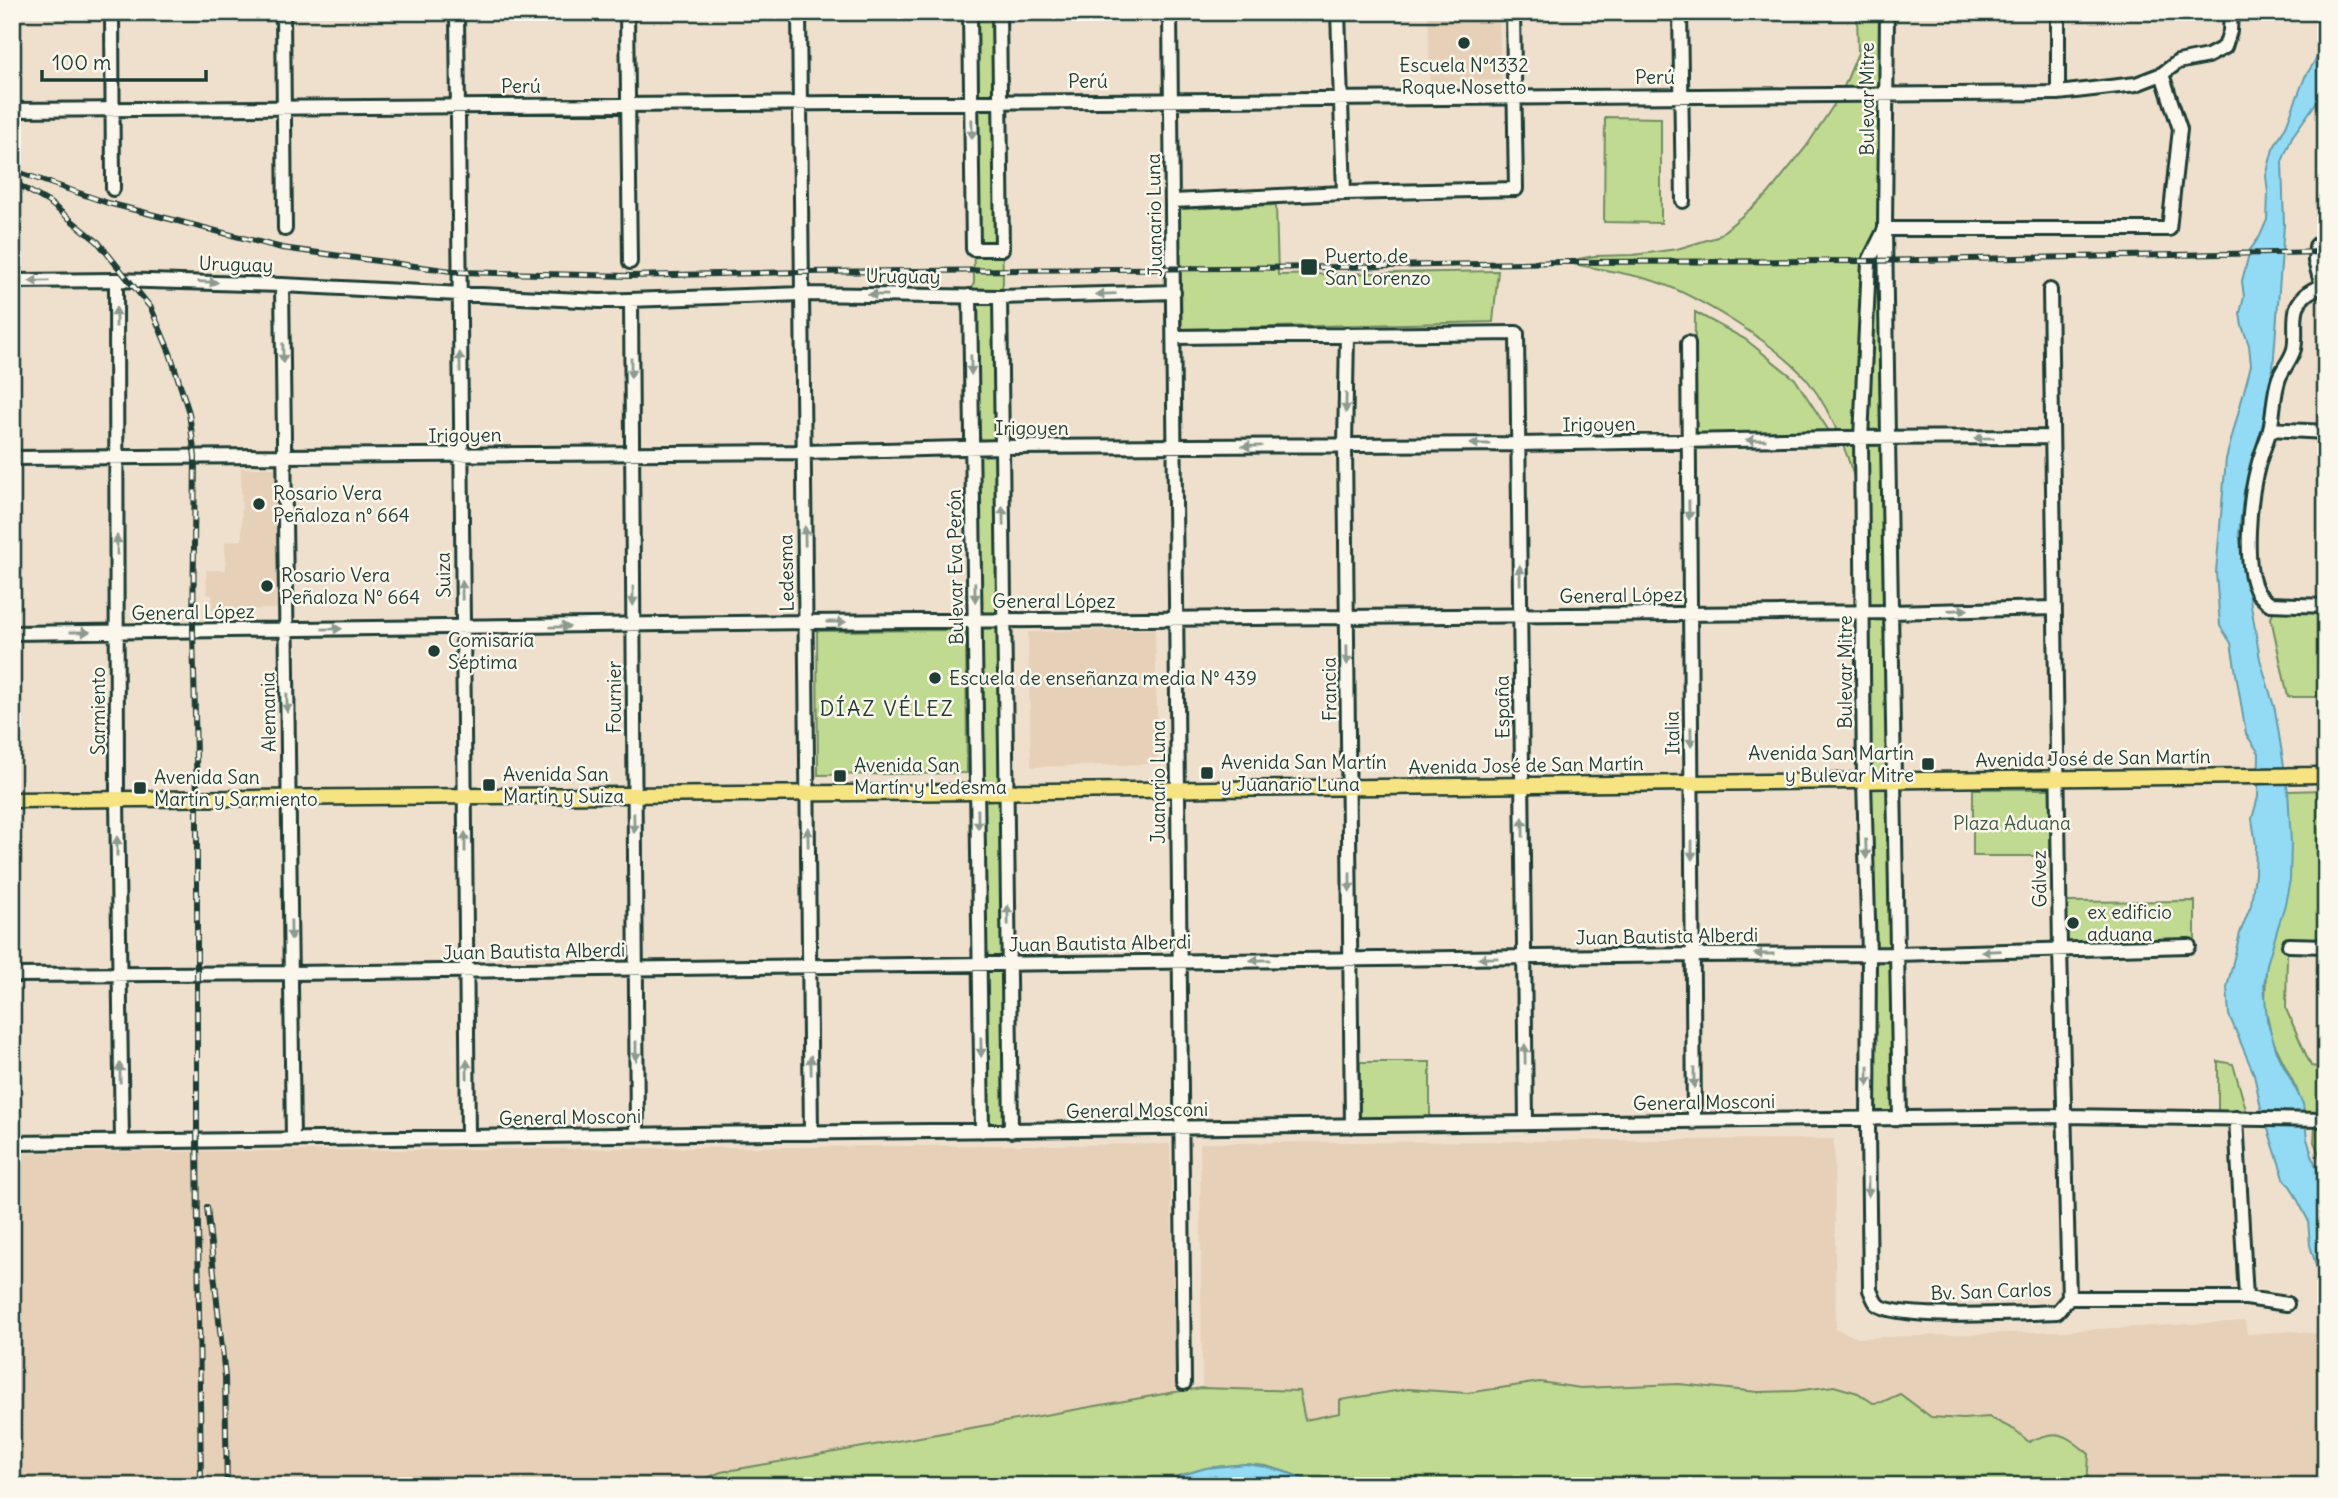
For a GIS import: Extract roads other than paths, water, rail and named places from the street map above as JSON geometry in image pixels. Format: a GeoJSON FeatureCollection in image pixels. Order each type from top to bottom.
{"type":"FeatureCollection","features":[{"type":"Feature","properties":{"kind":"main road","name":"Avenida José de San Martín"},"geometry":{"type":"LineString","coordinates":[[12,800],[978,792],[2320,775]]}},
{"type":"Feature","properties":{"kind":"street"},"geometry":{"type":"LineString","coordinates":[[112,12],[113,189]]}},
{"type":"Feature","properties":{"kind":"street"},"geometry":{"type":"LineString","coordinates":[[283,12],[285,229]]}},
{"type":"Feature","properties":{"kind":"street","name":"Suiza"},"geometry":{"type":"LineString","coordinates":[[457,12],[468,1137]]}},
{"type":"Feature","properties":{"kind":"street"},"geometry":{"type":"LineString","coordinates":[[626,12],[630,262]]}},
{"type":"Feature","properties":{"kind":"street","name":"Ledesma"},"geometry":{"type":"LineString","coordinates":[[799,12],[811,1133]]}},
{"type":"Feature","properties":{"kind":"street"},"geometry":{"type":"LineString","coordinates":[[970,12],[973,249],[1002,249],[999,12]]}},
{"type":"Feature","properties":{"kind":"street","name":"Juanario Luna"},"geometry":{"type":"LineString","coordinates":[[1170,12],[1184,1383]]}},
{"type":"Feature","properties":{"kind":"street"},"geometry":{"type":"LineString","coordinates":[[1338,12],[1344,193]]}},
{"type":"Feature","properties":{"kind":"street"},"geometry":{"type":"LineString","coordinates":[[1172,201],[1516,189],[1513,12]]}},
{"type":"Feature","properties":{"kind":"street"},"geometry":{"type":"LineString","coordinates":[[1680,12],[1683,201]]}},
{"type":"Feature","properties":{"kind":"street","name":"Bulevar Mitre"},"geometry":{"type":"LineString","coordinates":[[1887,12],[1885,229],[1900,1119]]}},
{"type":"Feature","properties":{"kind":"street"},"geometry":{"type":"LineString","coordinates":[[2058,12],[2058,93]]}},
{"type":"Feature","properties":{"kind":"street","name":"Perú"},"geometry":{"type":"LineString","coordinates":[[12,110],[2058,93],[2136,85],[2162,74],[2178,62],[2208,56],[2225,47],[2230,31],[2231,12]]}},
{"type":"Feature","properties":{"kind":"street"},"geometry":{"type":"LineString","coordinates":[[1885,229],[2169,229],[2180,129],[2162,74]]}},
{"type":"Feature","properties":{"kind":"street","name":"Bulevar Mitre"},"geometry":{"type":"LineString","coordinates":[[1870,1290],[1869,954],[1864,781],[1861,439],[1869,261],[1885,229]]}},
{"type":"Feature","properties":{"kind":"street"},"geometry":{"type":"LineString","coordinates":[[2326,237],[2316,246],[2315,261],[2324,286],[2304,295],[2297,308],[2294,349],[2280,377],[2270,429],[2251,499],[2249,536],[2257,591],[2270,604],[2326,606]]}},
{"type":"Feature","properties":{"kind":"street","name":"Uruguay"},"geometry":{"type":"LineString","coordinates":[[12,281],[116,280],[282,285],[459,292],[524,298],[631,300],[802,294],[1000,297],[1174,292]]}},
{"type":"Feature","properties":{"kind":"street","name":"Sarmiento"},"geometry":{"type":"LineString","coordinates":[[116,280],[118,975],[122,1142]]}},
{"type":"Feature","properties":{"kind":"street","name":"Alemania"},"geometry":{"type":"LineString","coordinates":[[282,285],[293,1139]]}},
{"type":"Feature","properties":{"kind":"street","name":"Gálvez"},"geometry":{"type":"LineString","coordinates":[[2050,290],[2063,1116],[2069,1298]]}},
{"type":"Feature","properties":{"kind":"street","name":"Bulevar Eva Perón"},"geometry":{"type":"LineString","coordinates":[[970,296],[982,1131]]}},
{"type":"Feature","properties":{"kind":"street"},"geometry":{"type":"LineString","coordinates":[[1000,297],[1011,1131]]}},
{"type":"Feature","properties":{"kind":"street","name":"Fournier"},"geometry":{"type":"LineString","coordinates":[[631,300],[637,1135]]}},
{"type":"Feature","properties":{"kind":"street","name":"España"},"geometry":{"type":"LineString","coordinates":[[1347,334],[1517,333],[1526,1122]]}},
{"type":"Feature","properties":{"kind":"street"},"geometry":{"type":"LineString","coordinates":[[1174,337],[1347,334]]}},
{"type":"Feature","properties":{"kind":"street","name":"Francia"},"geometry":{"type":"LineString","coordinates":[[1347,334],[1345,445],[1352,1126]]}},
{"type":"Feature","properties":{"kind":"street","name":"Italia"},"geometry":{"type":"LineString","coordinates":[[1688,343],[1694,1122]]}},
{"type":"Feature","properties":{"kind":"street"},"geometry":{"type":"LineString","coordinates":[[2270,429],[2326,432]]}},
{"type":"Feature","properties":{"kind":"street","name":"Irigoyen"},"geometry":{"type":"LineString","coordinates":[[12,458],[804,452],[1002,447],[2052,437]]}},
{"type":"Feature","properties":{"kind":"street","name":"General López"},"geometry":{"type":"LineString","coordinates":[[12,634],[2054,608]]}},
{"type":"Feature","properties":{"kind":"street"},"geometry":{"type":"LineString","coordinates":[[2289,945],[2326,946]]}},
{"type":"Feature","properties":{"kind":"street","name":"Juan Bautista Alberdi"},"geometry":{"type":"LineString","coordinates":[[12,975],[1896,954],[2189,946]]}},
{"type":"Feature","properties":{"kind":"street","name":"General Mosconi"},"geometry":{"type":"LineString","coordinates":[[12,1143],[2063,1116],[2326,1120]]}},
{"type":"Feature","properties":{"kind":"street"},"geometry":{"type":"LineString","coordinates":[[2236,1118],[2246,1298]]}},
{"type":"Feature","properties":{"kind":"street","name":"Bv. San Carlos"},"geometry":{"type":"LineString","coordinates":[[1870,1290],[1877,1304],[1895,1312],[2057,1312],[2069,1298],[2246,1298],[2287,1304]]}},
{"type":"Feature","properties":{"kind":"water"},"geometry":{"type":"Polygon","coordinates":[[[2326,43],[2326,85],[2292,137],[2282,162],[2284,225],[2273,369],[2266,411],[2244,490],[2239,533],[2260,659],[2275,710],[2288,791],[2291,842],[2290,880],[2267,964],[2264,985],[2267,1020],[2277,1052],[2303,1104],[2307,1139],[2315,1164],[2326,1184],[2326,1323],[2318,1308],[2317,1269],[2310,1245],[2308,1220],[2284,1178],[2261,1108],[2254,1074],[2229,1015],[2227,987],[2240,933],[2251,905],[2255,874],[2256,845],[2252,819],[2258,797],[2259,753],[2246,734],[2231,643],[2220,626],[2216,572],[2226,459],[2251,365],[2249,345],[2240,313],[2244,297],[2242,281],[2250,250],[2267,220],[2266,176],[2273,149],[2286,126],[2305,77],[2326,43]]]}},
{"type":"Feature","properties":{"kind":"water"},"geometry":{"type":"Polygon","coordinates":[[[1246,1464],[1284,1472],[1320,1486],[1145,1486],[1206,1468],[1246,1464]]]}},
{"type":"Feature","properties":{"kind":"railway"},"geometry":{"type":"LineString","coordinates":[[12,170],[108,203],[282,248],[459,272],[630,276],[1563,262],[1869,261],[2326,252]]}},
{"type":"Feature","properties":{"kind":"railway"},"geometry":{"type":"LineString","coordinates":[[12,181],[50,203],[98,242],[151,308],[170,353],[189,413],[195,457],[193,631],[197,799],[201,1486]]}},
{"type":"Feature","properties":{"kind":"railway"},"geometry":{"type":"LineString","coordinates":[[207,1207],[225,1377],[227,1486]]}},
{"type":"Feature","properties":{"kind":"place","name":"Escuela N°1332 Roque Nosetto"},"geometry":{"type":"Point","coordinates":[1464,43]}},
{"type":"Feature","properties":{"kind":"place","name":"Puerto de San Lorenzo"},"geometry":{"type":"Point","coordinates":[1309,267]}},
{"type":"Feature","properties":{"kind":"place","name":"Rosario Vera Peñaloza n° 664"},"geometry":{"type":"Point","coordinates":[259,504]}},
{"type":"Feature","properties":{"kind":"place","name":"Rosario Vera Peñaloza Nº 664"},"geometry":{"type":"Point","coordinates":[267,586]}},
{"type":"Feature","properties":{"kind":"place","name":"Comisaría Séptima"},"geometry":{"type":"Point","coordinates":[434,651]}},
{"type":"Feature","properties":{"kind":"place","name":"Escuela de enseñanza media N° 439"},"geometry":{"type":"Point","coordinates":[935,678]}},
{"type":"Feature","properties":{"kind":"place","name":"Avenida San Martín y Bulevar Mitre"},"geometry":{"type":"Point","coordinates":[1928,764]}},
{"type":"Feature","properties":{"kind":"place","name":"Avenida San Martín y Juanario Luna"},"geometry":{"type":"Point","coordinates":[1207,773]}},
{"type":"Feature","properties":{"kind":"place","name":"Avenida San Martín y Ledesma"},"geometry":{"type":"Point","coordinates":[840,776]}},
{"type":"Feature","properties":{"kind":"place","name":"Avenida San Martín y Suiza"},"geometry":{"type":"Point","coordinates":[489,785]}},
{"type":"Feature","properties":{"kind":"place","name":"Avenida San Martín y Sarmiento"},"geometry":{"type":"Point","coordinates":[140,788]}},
{"type":"Feature","properties":{"kind":"place","name":"ex edificio aduana"},"geometry":{"type":"Point","coordinates":[2073,923]}},
{"type":"Feature","properties":{"kind":"district","name":"DÍAZ VÉLEZ"},"geometry":{"type":"Point","coordinates":[887,709]}},
{"type":"Feature","properties":{"kind":"park label","name":"Plaza Aduana"},"geometry":{"type":"Point","coordinates":[2012,823]}}]}
